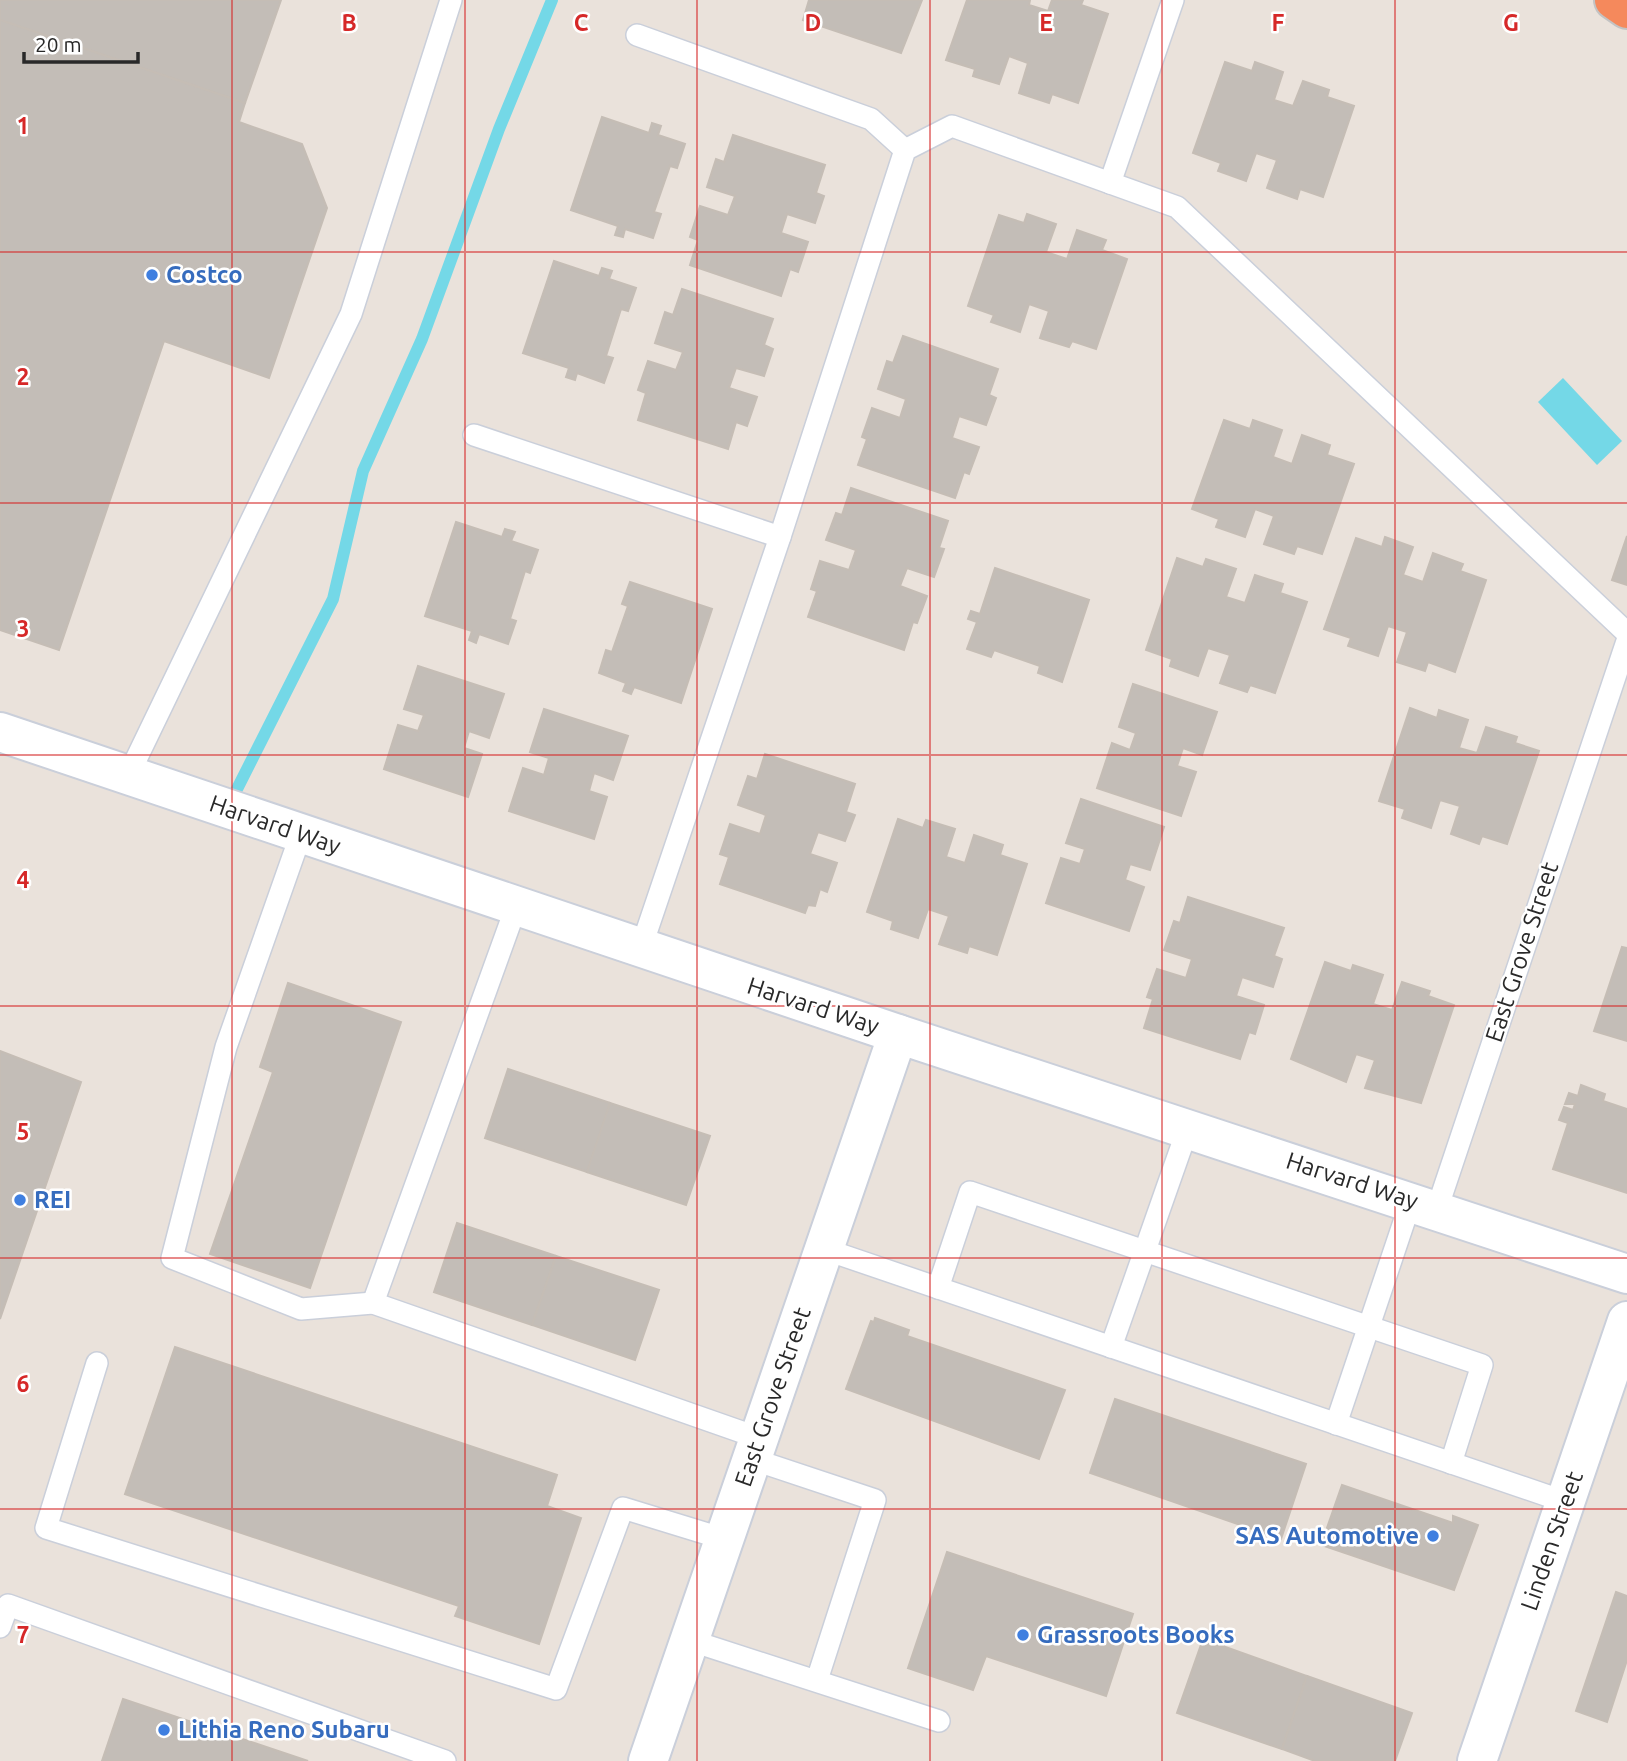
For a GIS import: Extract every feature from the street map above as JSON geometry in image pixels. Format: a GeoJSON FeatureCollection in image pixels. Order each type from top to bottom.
{"type":"FeatureCollection","features":[{"type":"Feature","properties":{"kind":"highway"},"geometry":{"type":"LineString","coordinates":[[1614,0],[1627,9]]}},
{"type":"Feature","properties":{"kind":"street","name":"Harvard Way"},"geometry":{"type":"LineString","coordinates":[[0,732],[898,1034],[1627,1274]]}},
{"type":"Feature","properties":{"kind":"street","name":"East Grove Street"},"geometry":{"type":"LineString","coordinates":[[648,1761],[898,1034]]}},
{"type":"Feature","properties":{"kind":"street","name":"Linden Street"},"geometry":{"type":"LineString","coordinates":[[1477,1761],[1627,1321]]}},
{"type":"Feature","properties":{"kind":"lane"},"geometry":{"type":"LineString","coordinates":[[128,776],[351,314],[451,0]]}},
{"type":"Feature","properties":{"kind":"lane"},"geometry":{"type":"LineString","coordinates":[[1110,183],[1173,0]]}},
{"type":"Feature","properties":{"kind":"lane"},"geometry":{"type":"LineString","coordinates":[[636,35],[871,119],[905,150]]}},
{"type":"Feature","properties":{"kind":"lane"},"geometry":{"type":"LineString","coordinates":[[640,948],[780,537],[905,150],[952,126],[1177,207],[1627,633]]}},
{"type":"Feature","properties":{"kind":"lane"},"geometry":{"type":"LineString","coordinates":[[474,435],[780,537]]}},
{"type":"Feature","properties":{"kind":"lane","name":"East Grove Street"},"geometry":{"type":"LineString","coordinates":[[1336,1424],[1370,1327],[1424,1205],[1610,696],[1627,641]]}},
{"type":"Feature","properties":{"kind":"lane"},"geometry":{"type":"LineString","coordinates":[[302,834],[226,1047],[172,1258],[301,1309],[373,1303],[755,1449],[875,1500],[817,1680]]}},
{"type":"Feature","properties":{"kind":"lane"},"geometry":{"type":"LineString","coordinates":[[373,1303],[478,1020],[516,906]]}},
{"type":"Feature","properties":{"kind":"lane"},"geometry":{"type":"LineString","coordinates":[[1111,1347],[1188,1128]]}},
{"type":"Feature","properties":{"kind":"lane"},"geometry":{"type":"LineString","coordinates":[[938,1288],[970,1192],[1482,1365],[1451,1463]]}},
{"type":"Feature","properties":{"kind":"lane"},"geometry":{"type":"LineString","coordinates":[[824,1250],[1566,1502]]}},
{"type":"Feature","properties":{"kind":"lane"},"geometry":{"type":"LineString","coordinates":[[97,1363],[46,1528],[556,1689],[623,1508],[724,1539]]}},
{"type":"Feature","properties":{"kind":"lane"},"geometry":{"type":"LineString","coordinates":[[0,1627],[8,1605],[445,1761]]}},
{"type":"Feature","properties":{"kind":"lane"},"geometry":{"type":"LineString","coordinates":[[689,1640],[939,1721]]}},
{"type":"Feature","properties":{"kind":"water"},"geometry":{"type":"Polygon","coordinates":[[[1563,378],[1622,441],[1597,465],[1538,402],[1563,378]]]}},
{"type":"Feature","properties":{"kind":"building"},"geometry":{"type":"Polygon","coordinates":[[[0,0],[281,0],[245,103],[0,20],[0,0]]]}},
{"type":"Feature","properties":{"kind":"building"},"geometry":{"type":"Polygon","coordinates":[[[809,0],[922,0],[901,53],[803,20],[809,0]]]}},
{"type":"Feature","properties":{"kind":"building"},"geometry":{"type":"Polygon","coordinates":[[[967,0],[1030,0],[1029,5],[1048,11],[1052,0],[1083,0],[1081,5],[1108,14],[1078,103],[1052,94],[1049,103],[1019,93],[1028,63],[1009,56],[999,84],[973,76],[975,69],[946,60],[967,0]]]}},
{"type":"Feature","properties":{"kind":"building","name":"Costco"},"geometry":{"type":"Polygon","coordinates":[[[0,20],[245,103],[239,122],[302,144],[327,208],[269,378],[164,341],[59,650],[0,630],[0,20]]]}},
{"type":"Feature","properties":{"kind":"building"},"geometry":{"type":"Polygon","coordinates":[[[1225,62],[1252,71],[1255,62],[1283,72],[1274,100],[1293,106],[1303,81],[1329,90],[1327,97],[1354,106],[1323,197],[1300,189],[1297,199],[1267,188],[1277,160],[1256,153],[1246,181],[1218,171],[1221,163],[1193,153],[1225,62]]]}},
{"type":"Feature","properties":{"kind":"building"},"geometry":{"type":"Polygon","coordinates":[[[602,117],[649,133],[652,123],[661,126],[658,135],[685,144],[677,168],[670,166],[654,212],[661,214],[653,238],[625,229],[623,237],[615,235],[618,226],[571,210],[602,117]]]}},
{"type":"Feature","properties":{"kind":"building"},"geometry":{"type":"Polygon","coordinates":[[[733,135],[825,165],[816,193],[824,196],[815,223],[787,214],[781,233],[808,242],[798,272],[790,269],[781,296],[690,265],[698,240],[690,237],[700,206],[728,215],[735,196],[707,187],[716,159],[724,162],[733,135]]]}},
{"type":"Feature","properties":{"kind":"building"},"geometry":{"type":"Polygon","coordinates":[[[1027,214],[1056,224],[1046,252],[1067,259],[1077,230],[1106,240],[1102,250],[1127,259],[1096,349],[1072,341],[1069,347],[1040,338],[1049,311],[1029,304],[1020,332],[991,322],[994,315],[968,306],[999,215],[1024,223],[1027,214]]]}},
{"type":"Feature","properties":{"kind":"building"},"geometry":{"type":"Polygon","coordinates":[[[554,261],[599,276],[602,268],[612,271],[609,279],[636,288],[628,311],[621,309],[606,356],[613,358],[604,383],[577,373],[575,380],[566,377],[569,368],[523,353],[554,261]]]}},
{"type":"Feature","properties":{"kind":"building"},"geometry":{"type":"Polygon","coordinates":[[[682,289],[773,319],[764,345],[773,349],[764,376],[736,368],[729,388],[757,397],[747,426],[736,422],[728,449],[638,420],[646,393],[638,390],[648,361],[676,370],[683,352],[655,343],[665,312],[673,315],[682,289]]]}},
{"type":"Feature","properties":{"kind":"building"},"geometry":{"type":"Polygon","coordinates":[[[903,336],[998,369],[989,395],[996,398],[986,425],[959,416],[952,438],[979,447],[969,474],[964,472],[955,498],[858,465],[867,439],[862,437],[872,408],[900,418],[906,399],[878,389],[887,361],[893,363],[903,336]]]}},
{"type":"Feature","properties":{"kind":"building"},"geometry":{"type":"Polygon","coordinates":[[[1224,420],[1250,429],[1253,420],[1282,430],[1273,457],[1292,464],[1302,435],[1330,445],[1327,455],[1354,464],[1322,554],[1297,546],[1294,554],[1264,544],[1274,516],[1255,509],[1245,537],[1216,527],[1219,519],[1192,509],[1224,420]]]}},
{"type":"Feature","properties":{"kind":"building"},"geometry":{"type":"Polygon","coordinates":[[[851,488],[948,521],[939,548],[944,549],[934,577],[907,568],[900,586],[927,596],[917,623],[913,622],[904,650],[808,617],[817,591],[811,589],[820,561],[849,570],[856,550],[826,540],[836,513],[842,515],[851,488]]]}},
{"type":"Feature","properties":{"kind":"building"},"geometry":{"type":"Polygon","coordinates":[[[456,522],[502,537],[505,529],[515,532],[511,541],[538,550],[530,573],[525,571],[510,619],[516,621],[508,644],[479,634],[476,643],[469,640],[472,631],[425,616],[456,522]]]}},
{"type":"Feature","properties":{"kind":"building"},"geometry":{"type":"Polygon","coordinates":[[[1627,536],[1627,585],[1612,580],[1627,536]]]}},
{"type":"Feature","properties":{"kind":"building"},"geometry":{"type":"Polygon","coordinates":[[[1385,537],[1413,547],[1403,575],[1423,582],[1433,553],[1463,564],[1460,571],[1486,580],[1455,672],[1428,662],[1425,671],[1397,662],[1407,632],[1388,626],[1378,656],[1348,646],[1351,638],[1324,629],[1356,538],[1382,547],[1385,537]]]}},
{"type":"Feature","properties":{"kind":"building"},"geometry":{"type":"Polygon","coordinates":[[[1177,558],[1203,567],[1206,559],[1236,569],[1226,597],[1245,603],[1255,575],[1283,584],[1280,593],[1307,602],[1275,693],[1250,685],[1247,692],[1220,683],[1230,655],[1208,648],[1198,676],[1170,666],[1172,659],[1146,650],[1177,558]]]}},
{"type":"Feature","properties":{"kind":"building"},"geometry":{"type":"Polygon","coordinates":[[[995,568],[1089,600],[1062,682],[1038,673],[1040,666],[994,650],[991,657],[967,649],[977,622],[968,619],[971,611],[980,614],[995,568]]]}},
{"type":"Feature","properties":{"kind":"building"},"geometry":{"type":"Polygon","coordinates":[[[630,582],[712,609],[681,703],[634,687],[631,694],[623,691],[626,683],[599,673],[606,650],[612,652],[628,606],[622,604],[630,582]]]}},
{"type":"Feature","properties":{"kind":"building"},"geometry":{"type":"Polygon","coordinates":[[[418,666],[504,694],[489,738],[469,731],[464,748],[482,754],[468,797],[384,769],[398,725],[418,731],[424,715],[404,709],[418,666]]]}},
{"type":"Feature","properties":{"kind":"building"},"geometry":{"type":"Polygon","coordinates":[[[1133,684],[1217,712],[1202,755],[1183,748],[1177,766],[1196,772],[1181,816],[1097,788],[1112,743],[1130,750],[1136,733],[1119,727],[1133,684]]]}},
{"type":"Feature","properties":{"kind":"building"},"geometry":{"type":"Polygon","coordinates":[[[1410,708],[1437,718],[1439,710],[1468,720],[1459,748],[1477,753],[1486,727],[1517,737],[1515,743],[1539,751],[1507,844],[1482,836],[1479,844],[1451,834],[1460,806],[1440,800],[1431,828],[1402,818],[1405,809],[1379,801],[1410,708]]]}},
{"type":"Feature","properties":{"kind":"building"},"geometry":{"type":"Polygon","coordinates":[[[544,709],[628,736],[613,780],[594,773],[589,791],[607,797],[594,839],[509,811],[523,768],[544,775],[549,758],[530,752],[544,709]]]}},
{"type":"Feature","properties":{"kind":"building"},"geometry":{"type":"Polygon","coordinates":[[[765,754],[855,784],[846,812],[855,815],[845,841],[818,832],[810,854],[837,863],[827,892],[820,889],[815,906],[808,905],[805,913],[720,884],[729,857],[720,854],[730,824],[760,834],[766,815],[738,805],[748,776],[757,779],[765,754]]]}},
{"type":"Feature","properties":{"kind":"building"},"geometry":{"type":"Polygon","coordinates":[[[1081,799],[1164,827],[1150,870],[1130,864],[1125,880],[1144,887],[1129,931],[1046,903],[1061,858],[1080,864],[1085,849],[1066,843],[1081,799]]]}},
{"type":"Feature","properties":{"kind":"building"},"geometry":{"type":"Polygon","coordinates":[[[898,819],[923,828],[926,820],[955,829],[946,857],[965,863],[974,835],[1003,845],[1000,855],[1027,864],[997,955],[969,946],[967,953],[939,944],[949,916],[928,909],[918,938],[891,929],[893,921],[867,912],[898,819]]]}},
{"type":"Feature","properties":{"kind":"building"},"geometry":{"type":"Polygon","coordinates":[[[1188,897],[1284,928],[1274,956],[1282,959],[1273,987],[1242,977],[1236,996],[1264,1005],[1255,1034],[1249,1032],[1240,1059],[1144,1028],[1153,999],[1147,997],[1157,969],[1186,978],[1192,959],[1164,950],[1174,921],[1180,923],[1188,897]]]}},
{"type":"Feature","properties":{"kind":"building"},"geometry":{"type":"Polygon","coordinates":[[[1622,947],[1627,948],[1627,1041],[1594,1031],[1622,947]]]}},
{"type":"Feature","properties":{"kind":"building"},"geometry":{"type":"Polygon","coordinates":[[[1325,962],[1351,971],[1353,965],[1383,975],[1373,1004],[1392,1010],[1402,982],[1430,991],[1428,996],[1454,1005],[1421,1103],[1365,1088],[1375,1060],[1356,1054],[1346,1082],[1291,1059],[1325,962]]]}},
{"type":"Feature","properties":{"kind":"building"},"geometry":{"type":"Polygon","coordinates":[[[288,983],[401,1022],[310,1288],[210,1254],[273,1072],[260,1067],[288,983]]]}},
{"type":"Feature","properties":{"kind":"building","name":"REI"},"geometry":{"type":"Polygon","coordinates":[[[0,1051],[81,1082],[0,1319],[0,1051]]]}},
{"type":"Feature","properties":{"kind":"building"},"geometry":{"type":"Polygon","coordinates":[[[508,1069],[610,1103],[587,1172],[485,1138],[508,1069]]]}},
{"type":"Feature","properties":{"kind":"building"},"geometry":{"type":"Polygon","coordinates":[[[1581,1085],[1605,1094],[1603,1101],[1627,1109],[1627,1193],[1553,1169],[1568,1123],[1559,1120],[1564,1107],[1573,1110],[1575,1104],[1565,1104],[1569,1093],[1578,1096],[1581,1085]]]}},
{"type":"Feature","properties":{"kind":"building"},"geometry":{"type":"Polygon","coordinates":[[[610,1103],[710,1136],[686,1205],[587,1172],[610,1103]]]}},
{"type":"Feature","properties":{"kind":"building"},"geometry":{"type":"Polygon","coordinates":[[[457,1223],[556,1256],[532,1325],[434,1292],[457,1223]]]}},
{"type":"Feature","properties":{"kind":"building"},"geometry":{"type":"Polygon","coordinates":[[[556,1256],[659,1290],[635,1360],[532,1325],[556,1256]]]}},
{"type":"Feature","properties":{"kind":"building"},"geometry":{"type":"Polygon","coordinates":[[[875,1318],[909,1330],[907,1336],[1065,1390],[1039,1459],[846,1389],[871,1321],[874,1322],[875,1318]]]}},
{"type":"Feature","properties":{"kind":"building"},"geometry":{"type":"Polygon","coordinates":[[[175,1347],[557,1475],[547,1506],[581,1518],[539,1644],[455,1616],[459,1606],[125,1494],[175,1347]]]}},
{"type":"Feature","properties":{"kind":"building"},"geometry":{"type":"Polygon","coordinates":[[[1115,1399],[1306,1464],[1281,1539],[1090,1473],[1115,1399]]]}},
{"type":"Feature","properties":{"kind":"building"},"geometry":{"type":"Polygon","coordinates":[[[1342,1485],[1453,1523],[1453,1516],[1478,1525],[1454,1590],[1321,1545],[1342,1485]]]}},
{"type":"Feature","properties":{"kind":"building","name":"Grassroots Books"},"geometry":{"type":"Polygon","coordinates":[[[947,1552],[1133,1614],[1106,1696],[986,1656],[973,1690],[908,1668],[947,1552]]]}},
{"type":"Feature","properties":{"kind":"building"},"geometry":{"type":"Polygon","coordinates":[[[1616,1592],[1627,1596],[1627,1660],[1607,1722],[1576,1711],[1616,1592]]]}},
{"type":"Feature","properties":{"kind":"building"},"geometry":{"type":"Polygon","coordinates":[[[1203,1639],[1307,1676],[1282,1749],[1177,1713],[1203,1639]]]}},
{"type":"Feature","properties":{"kind":"building"},"geometry":{"type":"Polygon","coordinates":[[[1307,1676],[1412,1713],[1395,1761],[1315,1761],[1282,1749],[1307,1676]]]}},
{"type":"Feature","properties":{"kind":"building","name":"Lithia Reno Subaru"},"geometry":{"type":"Polygon","coordinates":[[[123,1699],[308,1761],[102,1761],[123,1699]]]}},
{"type":"Feature","properties":{"kind":"waterway"},"geometry":{"type":"LineString","coordinates":[[235,793],[333,599],[363,471],[422,339],[499,129],[552,0]]}},
{"type":"Feature","properties":{"kind":"place","name":"Costco"},"geometry":{"type":"Point","coordinates":[152,275]}},
{"type":"Feature","properties":{"kind":"place","name":"REI"},"geometry":{"type":"Point","coordinates":[20,1200]}},
{"type":"Feature","properties":{"kind":"place","name":"SAS Automotive"},"geometry":{"type":"Point","coordinates":[1433,1536]}},
{"type":"Feature","properties":{"kind":"place","name":"Grassroots Books"},"geometry":{"type":"Point","coordinates":[1023,1635]}},
{"type":"Feature","properties":{"kind":"place","name":"Lithia Reno Subaru"},"geometry":{"type":"Point","coordinates":[164,1730]}}]}
